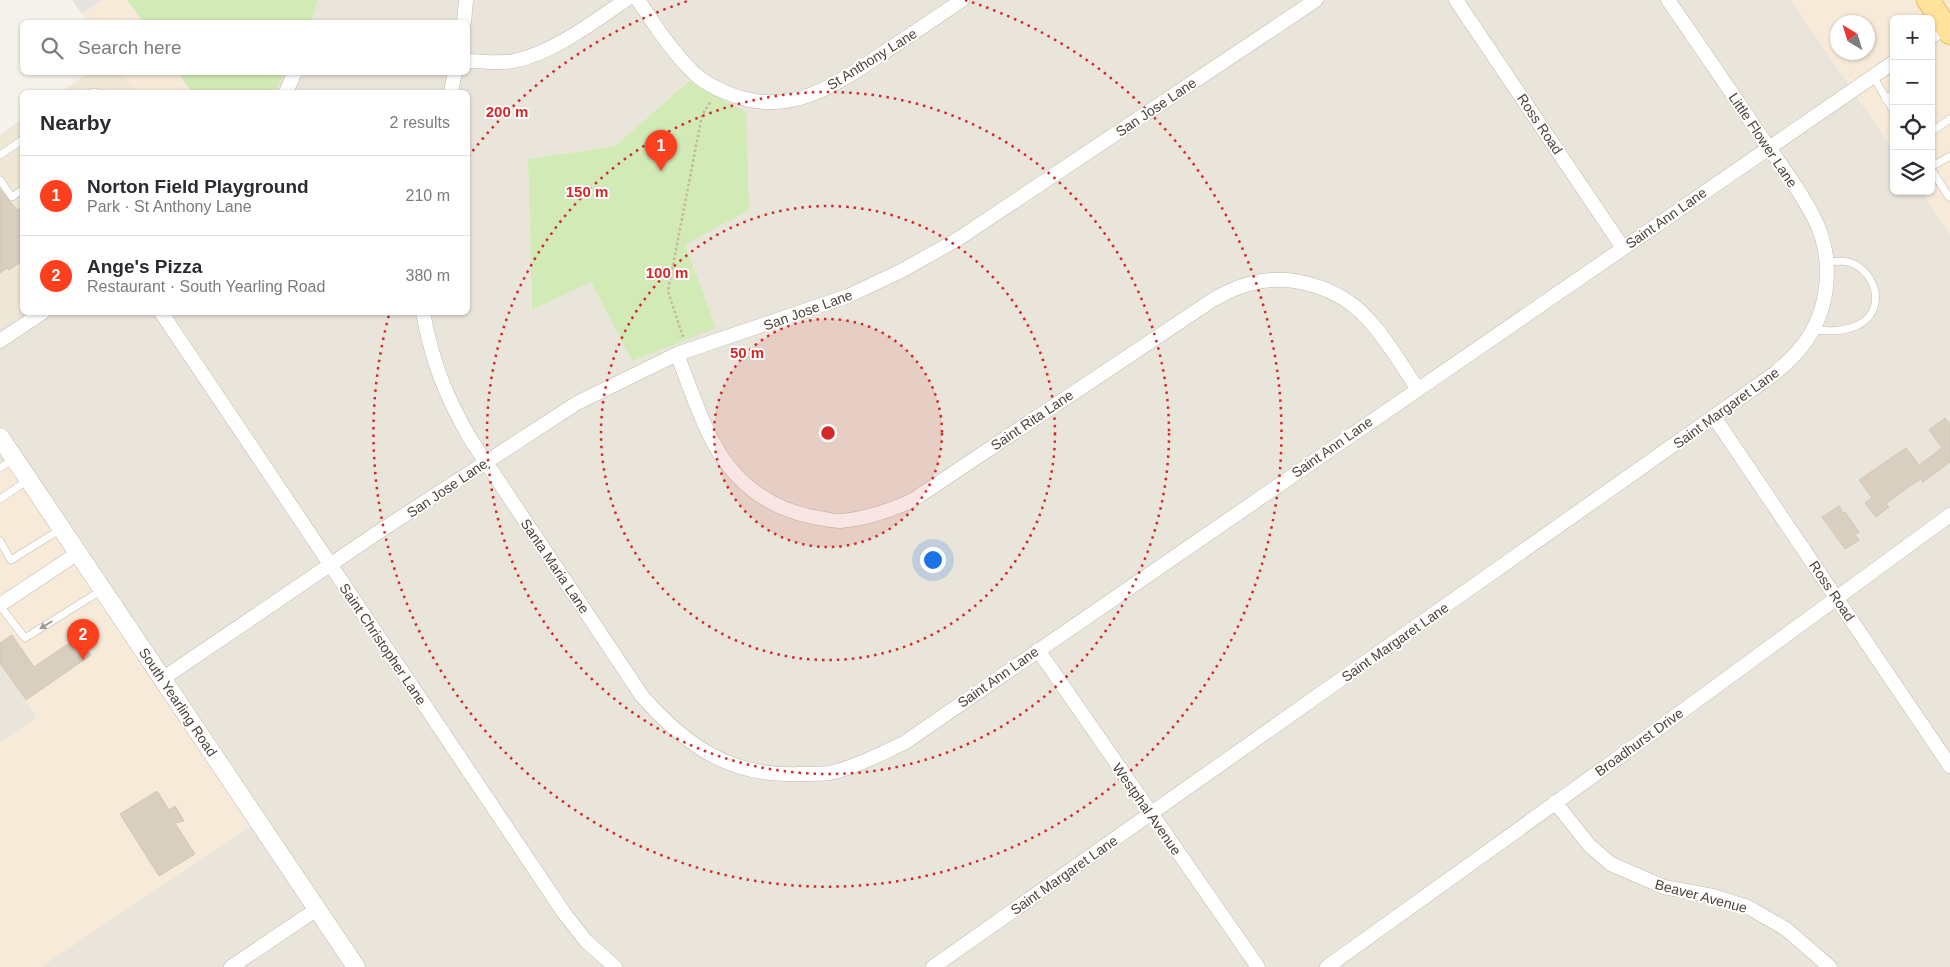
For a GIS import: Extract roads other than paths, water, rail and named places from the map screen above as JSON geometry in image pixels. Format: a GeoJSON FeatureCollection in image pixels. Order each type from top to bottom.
{"type":"FeatureCollection","features":[{"type":"Feature","properties":{"kind":"main road"},"geometry":{"type":"LineString","coordinates":[[1928,0],[1944,30]]}},
{"type":"Feature","properties":{"kind":"street"},"geometry":{"type":"LineString","coordinates":[[464,20],[466,0]]}},
{"type":"Feature","properties":{"kind":"street"},"geometry":{"type":"LineString","coordinates":[[470,61],[513,62],[538,53],[563,41],[626,0]]}},
{"type":"Feature","properties":{"kind":"street","name":"St Anthony Lane"},"geometry":{"type":"LineString","coordinates":[[638,0],[672,50],[695,74],[719,90],[748,101],[780,102],[810,96],[839,83],[962,0]]}},
{"type":"Feature","properties":{"kind":"street","name":"San Jose Lane"},"geometry":{"type":"LineString","coordinates":[[162,678],[576,402],[682,352],[848,296],[901,271],[958,240],[1316,0]]}},
{"type":"Feature","properties":{"kind":"street","name":"Ross Road"},"geometry":{"type":"LineString","coordinates":[[1456,0],[1623,248]]}},
{"type":"Feature","properties":{"kind":"street","name":"Little Flower Lane"},"geometry":{"type":"LineString","coordinates":[[1668,0],[1805,202],[1816,223],[1823,245],[1826,262],[1826,291]]}},
{"type":"Feature","properties":{"kind":"street","name":"Saint Ann Lane"},"geometry":{"type":"LineString","coordinates":[[748,770],[788,774],[829,773],[866,762],[904,743],[1417,388],[1890,64]]}},
{"type":"Feature","properties":{"kind":"street"},"geometry":{"type":"LineString","coordinates":[[287,90],[294,75]]}},
{"type":"Feature","properties":{"kind":"street"},"geometry":{"type":"LineString","coordinates":[[451,90],[454,75]]}},
{"type":"Feature","properties":{"kind":"street","name":"Saint Rita Lane"},"geometry":{"type":"LineString","coordinates":[[682,352],[713,442],[726,462],[748,487],[764,500],[781,508],[798,514],[838,521],[887,512],[912,500],[1214,298],[1250,283],[1294,281],[1314,285],[1352,304],[1378,331],[1417,388]]}},
{"type":"Feature","properties":{"kind":"street","name":"Saint Margaret Lane"},"geometry":{"type":"LineString","coordinates":[[934,967],[1785,365],[1796,354],[1812,330],[1824,302],[1826,291]]}},
{"type":"Feature","properties":{"kind":"street"},"geometry":{"type":"LineString","coordinates":[[0,341],[39,315]]}},
{"type":"Feature","properties":{"kind":"street","name":"Saint Christopher Lane"},"geometry":{"type":"LineString","coordinates":[[162,315],[564,913],[586,941],[615,967]]}},
{"type":"Feature","properties":{"kind":"street","name":"Santa Maria Lane"},"geometry":{"type":"LineString","coordinates":[[424,315],[436,367],[451,406],[485,462],[642,696],[664,721],[689,743],[716,759],[748,770]]}},
{"type":"Feature","properties":{"kind":"street","name":"Ross Road"},"geometry":{"type":"LineString","coordinates":[[1714,417],[1950,766]]}},
{"type":"Feature","properties":{"kind":"street","name":"South Yearling Road"},"geometry":{"type":"LineString","coordinates":[[0,437],[7,463],[28,480],[356,967]]}},
{"type":"Feature","properties":{"kind":"street","name":"Broadhurst Drive"},"geometry":{"type":"LineString","coordinates":[[1327,967],[1950,515]]}},
{"type":"Feature","properties":{"kind":"street"},"geometry":{"type":"LineString","coordinates":[[0,606],[78,553]]}},
{"type":"Feature","properties":{"kind":"street","name":"Westphal Avenue"},"geometry":{"type":"LineString","coordinates":[[1038,650],[1258,967]]}},
{"type":"Feature","properties":{"kind":"street","name":"Beaver Avenue"},"geometry":{"type":"LineString","coordinates":[[1555,802],[1589,845],[1611,864],[1664,887],[1713,896],[1748,907],[1786,928],[1830,967]]}},
{"type":"Feature","properties":{"kind":"street"},"geometry":{"type":"LineString","coordinates":[[231,967],[317,909]]}},
{"type":"Feature","properties":{"kind":"lane"},"geometry":{"type":"LineString","coordinates":[[1873,75],[1890,106]]}},
{"type":"Feature","properties":{"kind":"lane"},"geometry":{"type":"LineString","coordinates":[[1885,98],[1890,95]]}},
{"type":"Feature","properties":{"kind":"lane"},"geometry":{"type":"LineString","coordinates":[[1935,129],[1950,120]]}},
{"type":"Feature","properties":{"kind":"lane"},"geometry":{"type":"LineString","coordinates":[[0,155],[20,141]]}},
{"type":"Feature","properties":{"kind":"lane"},"geometry":{"type":"LineString","coordinates":[[1935,165],[1950,156]]}},
{"type":"Feature","properties":{"kind":"lane"},"geometry":{"type":"LineString","coordinates":[[1935,174],[1950,196]]}},
{"type":"Feature","properties":{"kind":"lane"},"geometry":{"type":"LineString","coordinates":[[0,180],[12,197],[20,191]]}},
{"type":"Feature","properties":{"kind":"lane"},"geometry":{"type":"LineString","coordinates":[[1812,330],[1839,330],[1857,326],[1865,321],[1875,305],[1876,289],[1873,282],[1862,269],[1847,262],[1826,262]]}},
{"type":"Feature","properties":{"kind":"lane"},"geometry":{"type":"LineString","coordinates":[[0,499],[28,480]]}},
{"type":"Feature","properties":{"kind":"lane"},"geometry":{"type":"LineString","coordinates":[[0,541],[11,560],[61,529]]}},
{"type":"Feature","properties":{"kind":"lane"},"geometry":{"type":"LineString","coordinates":[[0,606],[25,638],[102,590]]}},
{"type":"Feature","properties":{"kind":"place","name":"Norton Field Playground"},"geometry":{"type":"Point","coordinates":[661,171]}},
{"type":"Feature","properties":{"kind":"place","name":"Ange's Pizza"},"geometry":{"type":"Point","coordinates":[83,660]}}]}
